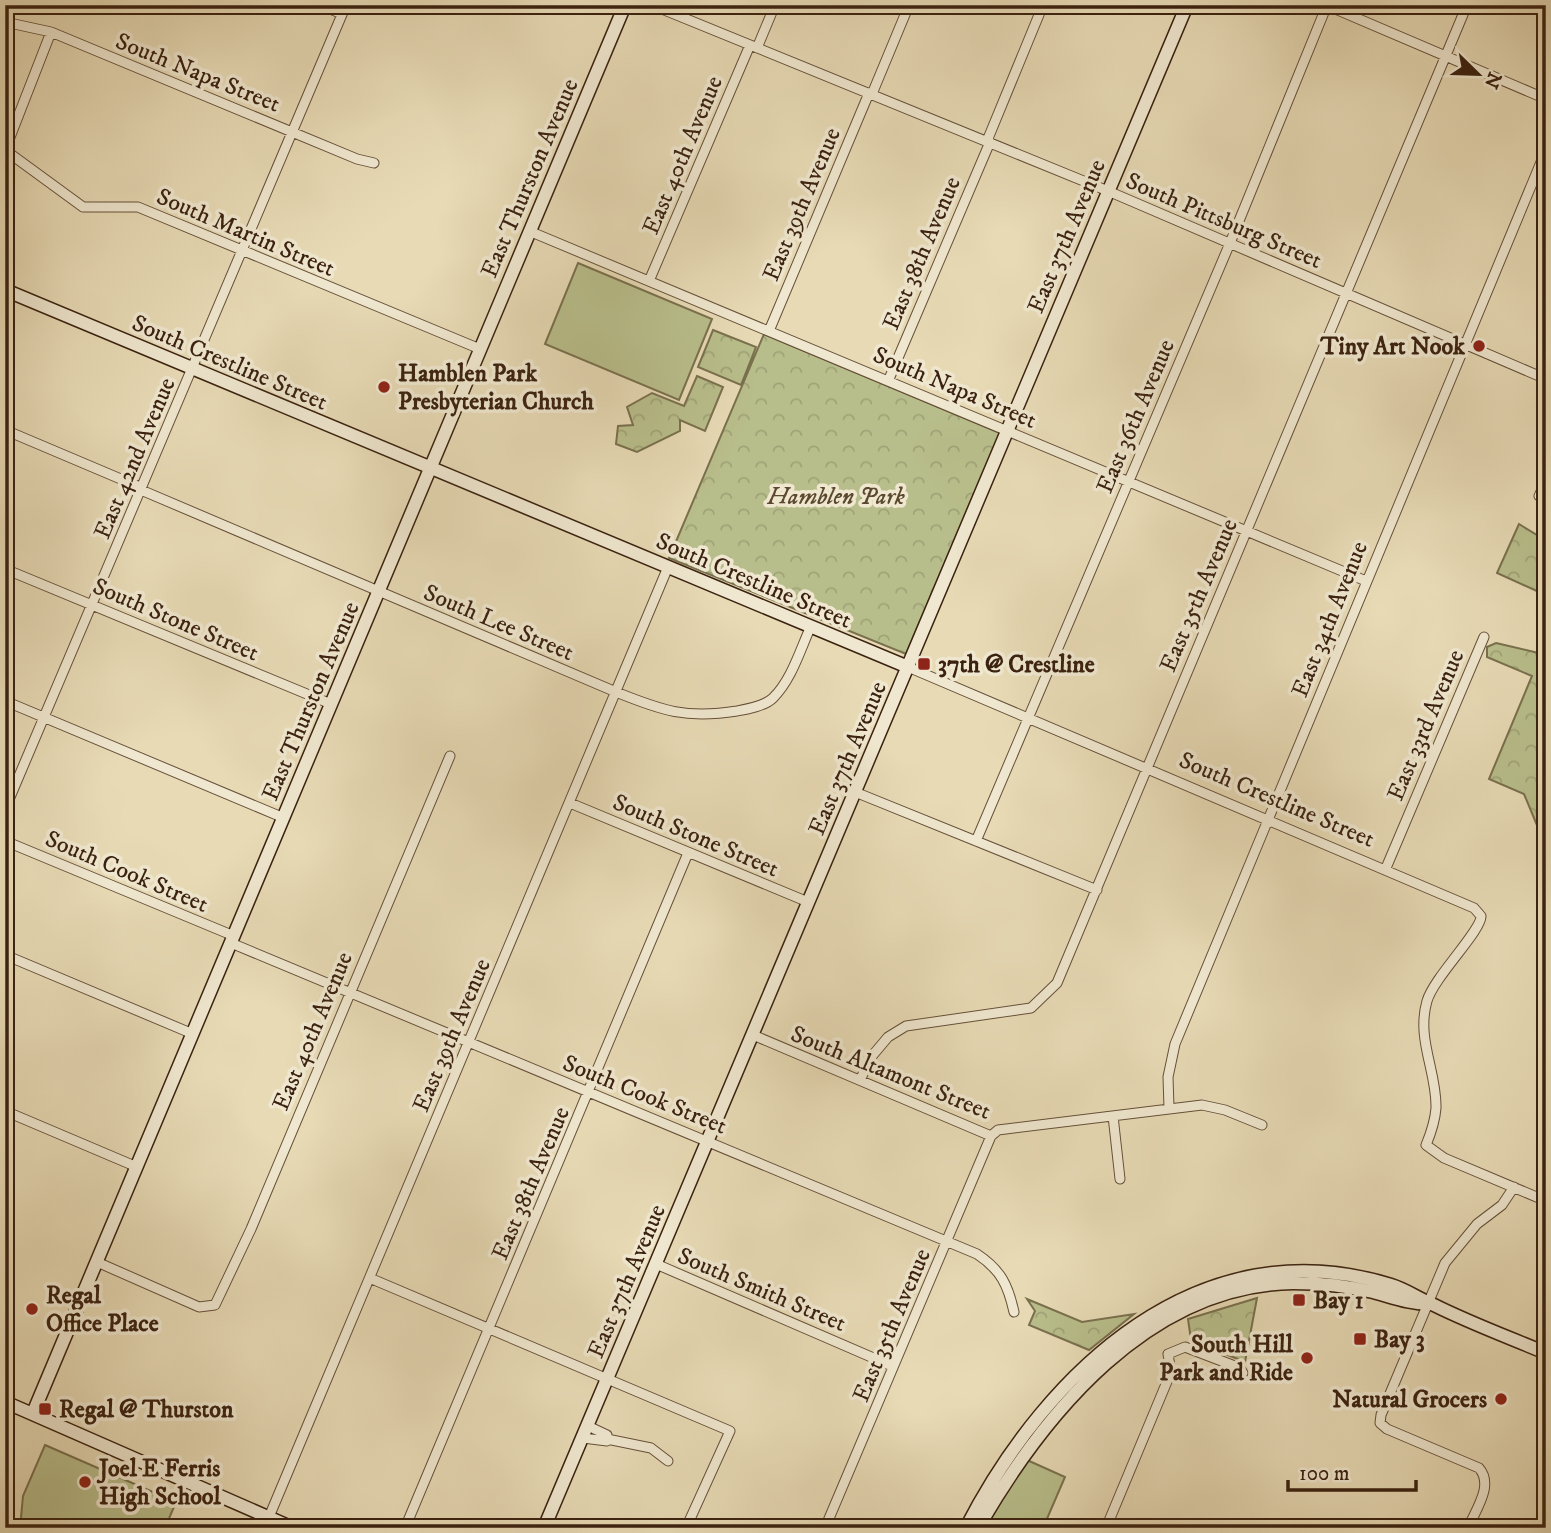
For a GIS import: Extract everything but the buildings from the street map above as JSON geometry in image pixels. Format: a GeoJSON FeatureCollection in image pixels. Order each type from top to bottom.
{"type":"FeatureCollection","features":[{"type":"Feature","properties":{"kind":"street"},"geometry":{"type":"LineString","coordinates":[[321,5],[344,10]]}},
{"type":"Feature","properties":{"kind":"street","name":"East Thurston Avenue"},"geometry":{"type":"LineString","coordinates":[[33,1413],[625,5]]}},
{"type":"Feature","properties":{"kind":"street","name":"South Pittsburg Street"},"geometry":{"type":"LineString","coordinates":[[652,5],[1108,191],[1546,379]]}},
{"type":"Feature","properties":{"kind":"street","name":"East 40th Avenue"},"geometry":{"type":"LineString","coordinates":[[649,281],[775,5]]}},
{"type":"Feature","properties":{"kind":"street","name":"East 39th Avenue"},"geometry":{"type":"LineString","coordinates":[[769,331],[909,5]]}},
{"type":"Feature","properties":{"kind":"street","name":"East 38th Avenue"},"geometry":{"type":"LineString","coordinates":[[889,379],[1044,5]]}},
{"type":"Feature","properties":{"kind":"street","name":"East 37th Avenue"},"geometry":{"type":"LineString","coordinates":[[544,1528],[1187,5]]}},
{"type":"Feature","properties":{"kind":"street"},"geometry":{"type":"LineString","coordinates":[[1326,5],[1546,99]]}},
{"type":"Feature","properties":{"kind":"street","name":"East 36th Avenue"},"geometry":{"type":"LineString","coordinates":[[976,841],[1230,243],[1326,5]]}},
{"type":"Feature","properties":{"kind":"street","name":"East 35th Avenue"},"geometry":{"type":"LineString","coordinates":[[860,1080],[872,1056],[888,1037],[906,1026],[1031,1008],[1057,983],[1467,5]]}},
{"type":"Feature","properties":{"kind":"street","name":"East 42nd Avenue"},"geometry":{"type":"LineString","coordinates":[[5,808],[344,10]]}},
{"type":"Feature","properties":{"kind":"street","name":"South Napa Street"},"geometry":{"type":"LineString","coordinates":[[5,22],[51,32],[357,159],[374,163]]}},
{"type":"Feature","properties":{"kind":"street"},"geometry":{"type":"LineString","coordinates":[[5,150],[51,32]]}},
{"type":"Feature","properties":{"kind":"street","name":"South Martin Street"},"geometry":{"type":"LineString","coordinates":[[5,150],[83,206],[138,208],[480,349]]}},
{"type":"Feature","properties":{"kind":"street","name":"East 34th Avenue"},"geometry":{"type":"LineString","coordinates":[[1169,1108],[1168,1077],[1175,1044],[1546,150]]}},
{"type":"Feature","properties":{"kind":"street","name":"South Napa Street"},"geometry":{"type":"LineString","coordinates":[[529,231],[1009,429],[1366,581]]}},
{"type":"Feature","properties":{"kind":"street","name":"South Crestline Street"},"geometry":{"type":"LineString","coordinates":[[5,290],[1028,717],[1461,901],[1481,916],[1480,927],[1441,972],[1427,1001],[1424,1046],[1436,1107],[1426,1145],[1444,1158],[1514,1188]]}},
{"type":"Feature","properties":{"kind":"street","name":"South Lee Street"},"geometry":{"type":"LineString","coordinates":[[5,430],[378,592],[658,709],[689,716],[748,709],[771,701],[786,682],[811,626]]}},
{"type":"Feature","properties":{"kind":"street"},"geometry":{"type":"LineString","coordinates":[[1539,496],[1546,481]]}},
{"type":"Feature","properties":{"kind":"street","name":"East 39th Avenue"},"geometry":{"type":"LineString","coordinates":[[269,1517],[372,1279],[668,568]]}},
{"type":"Feature","properties":{"kind":"street","name":"South Stone Street"},"geometry":{"type":"LineString","coordinates":[[5,569],[331,704]]}},
{"type":"Feature","properties":{"kind":"street","name":"East 33rd Avenue"},"geometry":{"type":"LineString","coordinates":[[1386,868],[1484,637]]}},
{"type":"Feature","properties":{"kind":"street"},"geometry":{"type":"LineString","coordinates":[[5,701],[284,817]]}},
{"type":"Feature","properties":{"kind":"street","name":"East 40th Avenue"},"geometry":{"type":"LineString","coordinates":[[97,1262],[199,1307],[215,1305],[223,1292],[450,756]]}},
{"type":"Feature","properties":{"kind":"street"},"geometry":{"type":"LineString","coordinates":[[855,792],[1097,890]]}},
{"type":"Feature","properties":{"kind":"street","name":"South Stone Street"},"geometry":{"type":"LineString","coordinates":[[570,803],[808,902]]}},
{"type":"Feature","properties":{"kind":"street","name":"South Cook Street"},"geometry":{"type":"LineString","coordinates":[[5,841],[468,1043],[947,1242],[995,1266],[1008,1285],[1014,1312]]}},
{"type":"Feature","properties":{"kind":"street","name":"East 38th Avenue"},"geometry":{"type":"LineString","coordinates":[[405,1528],[688,853]]}},
{"type":"Feature","properties":{"kind":"street"},"geometry":{"type":"LineString","coordinates":[[5,956],[193,1034]]}},
{"type":"Feature","properties":{"kind":"street","name":"South Altamont Street"},"geometry":{"type":"LineString","coordinates":[[753,1035],[990,1136],[998,1130],[1202,1105],[1224,1110],[1262,1125]]}},
{"type":"Feature","properties":{"kind":"street"},"geometry":{"type":"LineString","coordinates":[[5,1111],[137,1167]]}},
{"type":"Feature","properties":{"kind":"street"},"geometry":{"type":"LineString","coordinates":[[1113,1116],[1120,1179]]}},
{"type":"Feature","properties":{"kind":"street","name":"East 35th Avenue"},"geometry":{"type":"LineString","coordinates":[[825,1528],[990,1136]]}},
{"type":"Feature","properties":{"kind":"street"},"geometry":{"type":"LineString","coordinates":[[1468,1528],[1486,1484],[1485,1475],[1479,1468],[1387,1429],[1380,1423],[1430,1304],[1439,1274],[1458,1244],[1485,1216],[1502,1205],[1514,1188],[1546,1201]]}},
{"type":"Feature","properties":{"kind":"street","name":"South Smith Street"},"geometry":{"type":"LineString","coordinates":[[656,1264],[892,1366]]}},
{"type":"Feature","properties":{"kind":"street"},"geometry":{"type":"LineString","coordinates":[[966,1528],[1017,1445],[1071,1382],[1129,1329],[1190,1294],[1235,1280],[1275,1272],[1308,1271],[1391,1284],[1419,1295],[1430,1304],[1546,1353]]}},
{"type":"Feature","properties":{"kind":"street"},"geometry":{"type":"LineString","coordinates":[[372,1279],[730,1431],[686,1528]]}},
{"type":"Feature","properties":{"kind":"street"},"geometry":{"type":"LineString","coordinates":[[978,1528],[1025,1455],[1095,1374],[1139,1336],[1188,1308],[1225,1294],[1292,1283],[1330,1285],[1415,1304],[1430,1304]]}},
{"type":"Feature","properties":{"kind":"street"},"geometry":{"type":"LineString","coordinates":[[1106,1528],[1171,1372],[1168,1353],[1185,1347],[1240,1368],[1243,1373]]}},
{"type":"Feature","properties":{"kind":"street"},"geometry":{"type":"LineString","coordinates":[[5,1402],[293,1528]]}},
{"type":"Feature","properties":{"kind":"street"},"geometry":{"type":"LineString","coordinates":[[585,1432],[607,1435],[607,1439],[650,1448],[668,1461]]}},
{"type":"Feature","properties":{"kind":"green space"},"geometry":{"type":"Polygon","coordinates":[[[578,263],[712,319],[679,400],[545,344],[578,263]]]}},
{"type":"Feature","properties":{"kind":"green space"},"geometry":{"type":"Polygon","coordinates":[[[713,330],[756,347],[741,385],[698,367],[713,330]]]}},
{"type":"Feature","properties":{"kind":"green space","name":"Hamblen Park"},"geometry":{"type":"Polygon","coordinates":[[[764,334],[1000,433],[906,654],[669,558],[764,334]]]}},
{"type":"Feature","properties":{"kind":"green space"},"geometry":{"type":"Polygon","coordinates":[[[697,376],[723,387],[705,431],[680,420],[680,431],[637,452],[616,444],[618,426],[633,425],[627,407],[652,393],[684,406],[697,376]]]}},
{"type":"Feature","properties":{"kind":"green space"},"geometry":{"type":"Polygon","coordinates":[[[1519,524],[1545,540],[1540,569],[1546,577],[1546,601],[1539,592],[1497,573],[1519,524]]]}},
{"type":"Feature","properties":{"kind":"green space"},"geometry":{"type":"Polygon","coordinates":[[[1496,643],[1543,654],[1546,847],[1524,794],[1489,779],[1532,676],[1487,657],[1487,647],[1496,643]]]}},
{"type":"Feature","properties":{"kind":"green space"},"geometry":{"type":"Polygon","coordinates":[[[1257,1298],[1245,1362],[1191,1340],[1188,1319],[1257,1298]]]}},
{"type":"Feature","properties":{"kind":"green space"},"geometry":{"type":"Polygon","coordinates":[[[1027,1299],[1082,1322],[1134,1314],[1089,1350],[1029,1325],[1035,1311],[1027,1299]]]}},
{"type":"Feature","properties":{"kind":"green space"},"geometry":{"type":"Polygon","coordinates":[[[45,1445],[176,1502],[165,1528],[20,1528],[23,1496],[45,1445]]]}},
{"type":"Feature","properties":{"kind":"green space"},"geometry":{"type":"Polygon","coordinates":[[[1027,1460],[1065,1477],[1043,1528],[985,1528],[1027,1460]]]}},
{"type":"Feature","properties":{"kind":"place","name":"Tiny Art Nook"},"geometry":{"type":"Point","coordinates":[1479,346]}},
{"type":"Feature","properties":{"kind":"place","name":"Hamblen Park Presbyterian Church"},"geometry":{"type":"Point","coordinates":[384,387]}},
{"type":"Feature","properties":{"kind":"place","name":"37th @ Crestline"},"geometry":{"type":"Point","coordinates":[924,664]}},
{"type":"Feature","properties":{"kind":"place","name":"Bay 1"},"geometry":{"type":"Point","coordinates":[1299,1300]}},
{"type":"Feature","properties":{"kind":"place","name":"Regal Office Place"},"geometry":{"type":"Point","coordinates":[32,1309]}},
{"type":"Feature","properties":{"kind":"place","name":"Bay 3"},"geometry":{"type":"Point","coordinates":[1360,1339]}},
{"type":"Feature","properties":{"kind":"place","name":"South Hill Park and Ride"},"geometry":{"type":"Point","coordinates":[1307,1358]}},
{"type":"Feature","properties":{"kind":"place","name":"Natural Grocers"},"geometry":{"type":"Point","coordinates":[1501,1399]}},
{"type":"Feature","properties":{"kind":"place","name":"Regal @ Thurston"},"geometry":{"type":"Point","coordinates":[45,1409]}},
{"type":"Feature","properties":{"kind":"place","name":"Joel E Ferris High School"},"geometry":{"type":"Point","coordinates":[85,1482]}}]}
